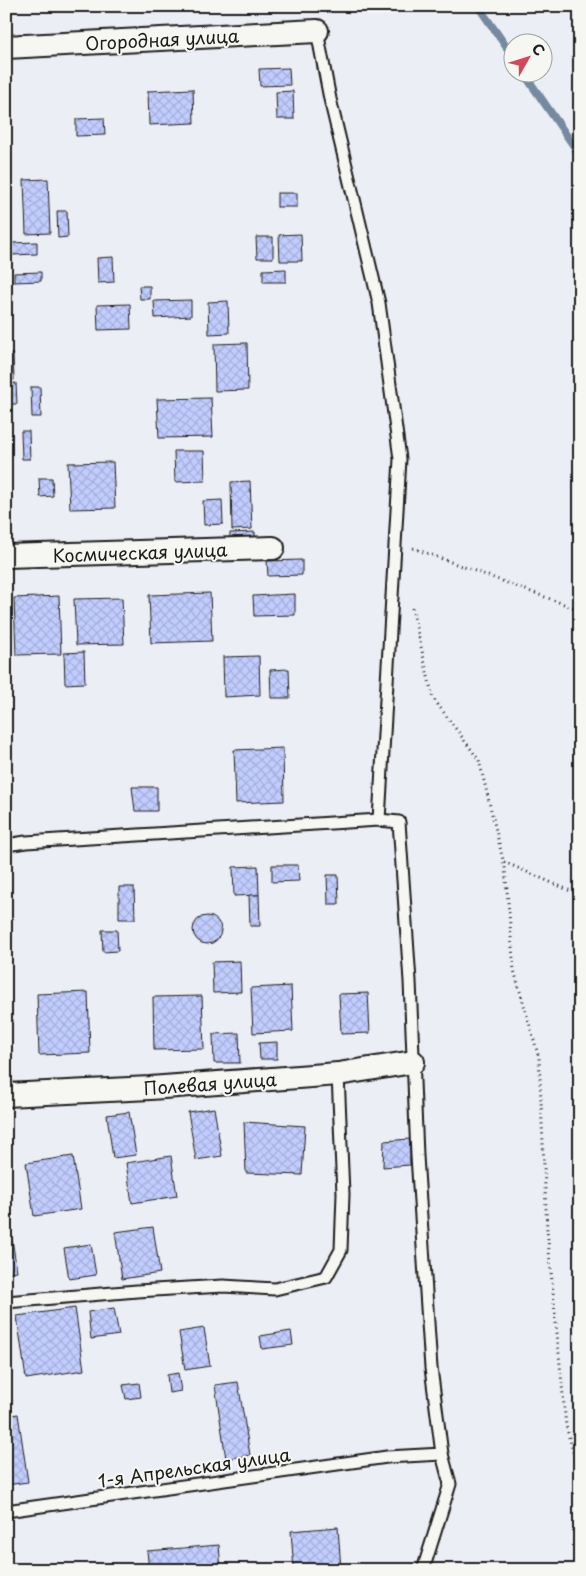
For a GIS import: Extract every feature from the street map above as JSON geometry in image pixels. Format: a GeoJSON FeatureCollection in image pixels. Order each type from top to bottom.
{"type":"FeatureCollection","features":[{"type":"Feature","properties":{"kind":"street","name":"Огородная улица"},"geometry":{"type":"LineString","coordinates":[[6,47],[317,31]]}},
{"type":"Feature","properties":{"kind":"street","name":"Космическая улица"},"geometry":{"type":"LineString","coordinates":[[6,556],[274,548]]}},
{"type":"Feature","properties":{"kind":"street","name":"Полевая улица"},"geometry":{"type":"LineString","coordinates":[[6,1095],[150,1088],[338,1074],[413,1062]]}},
{"type":"Feature","properties":{"kind":"lane"},"geometry":{"type":"LineString","coordinates":[[317,31],[330,98],[379,303],[400,459],[379,820]]}},
{"type":"Feature","properties":{"kind":"lane"},"geometry":{"type":"LineString","coordinates":[[6,845],[26,842],[379,820],[399,822],[410,981],[417,1156],[431,1358],[442,1454],[450,1484],[423,1570]]}},
{"type":"Feature","properties":{"kind":"lane"},"geometry":{"type":"LineString","coordinates":[[6,1302],[223,1286],[275,1289],[326,1277],[341,1250],[343,1194],[338,1074]]}},
{"type":"Feature","properties":{"kind":"lane","name":"1-я Апрельская улица"},"geometry":{"type":"LineString","coordinates":[[6,1511],[387,1457],[442,1454]]}},
{"type":"Feature","properties":{"kind":"path"},"geometry":{"type":"LineString","coordinates":[[396,542],[580,610]]}},
{"type":"Feature","properties":{"kind":"path"},"geometry":{"type":"LineString","coordinates":[[411,606],[433,698],[479,760],[504,862],[514,970],[539,1058],[547,1230],[565,1416],[580,1477]]}},
{"type":"Feature","properties":{"kind":"path"},"geometry":{"type":"LineString","coordinates":[[504,862],[580,895]]}},
{"type":"Feature","properties":{"kind":"building"},"geometry":{"type":"Polygon","coordinates":[[[289,68],[290,85],[260,86],[259,69],[289,68]]]}},
{"type":"Feature","properties":{"kind":"building"},"geometry":{"type":"Polygon","coordinates":[[[193,89],[194,123],[149,125],[148,91],[193,89]]]}},
{"type":"Feature","properties":{"kind":"building"},"geometry":{"type":"Polygon","coordinates":[[[293,91],[294,119],[277,119],[276,92],[293,91]]]}},
{"type":"Feature","properties":{"kind":"building"},"geometry":{"type":"Polygon","coordinates":[[[104,118],[105,135],[76,136],[76,119],[104,118]]]}},
{"type":"Feature","properties":{"kind":"building"},"geometry":{"type":"Polygon","coordinates":[[[48,179],[50,233],[26,234],[24,180],[48,179]]]}},
{"type":"Feature","properties":{"kind":"building"},"geometry":{"type":"Polygon","coordinates":[[[277,193],[297,193],[297,207],[277,207],[277,193]]]}},
{"type":"Feature","properties":{"kind":"building"},"geometry":{"type":"Polygon","coordinates":[[[57,211],[67,211],[68,237],[58,238],[57,211]]]}},
{"type":"Feature","properties":{"kind":"building"},"geometry":{"type":"Polygon","coordinates":[[[301,234],[302,261],[280,261],[279,235],[301,234]]]}},
{"type":"Feature","properties":{"kind":"building"},"geometry":{"type":"Polygon","coordinates":[[[256,237],[273,237],[273,258],[257,258],[256,237]]]}},
{"type":"Feature","properties":{"kind":"building"},"geometry":{"type":"Polygon","coordinates":[[[37,242],[37,254],[12,255],[11,243],[37,242]]]}},
{"type":"Feature","properties":{"kind":"building"},"geometry":{"type":"Polygon","coordinates":[[[113,257],[114,282],[98,283],[97,258],[113,257]]]}},
{"type":"Feature","properties":{"kind":"building"},"geometry":{"type":"Polygon","coordinates":[[[286,269],[286,282],[263,282],[263,270],[286,269]]]}},
{"type":"Feature","properties":{"kind":"building"},"geometry":{"type":"Polygon","coordinates":[[[41,272],[41,281],[14,282],[14,273],[41,272]]]}},
{"type":"Feature","properties":{"kind":"building"},"geometry":{"type":"Polygon","coordinates":[[[139,286],[150,286],[150,299],[140,299],[139,286]]]}},
{"type":"Feature","properties":{"kind":"building"},"geometry":{"type":"Polygon","coordinates":[[[191,300],[191,316],[155,318],[154,301],[191,300]]]}},
{"type":"Feature","properties":{"kind":"building"},"geometry":{"type":"Polygon","coordinates":[[[228,301],[229,333],[209,334],[208,302],[228,301]]]}},
{"type":"Feature","properties":{"kind":"building"},"geometry":{"type":"Polygon","coordinates":[[[130,304],[131,329],[98,330],[97,305],[130,304]]]}},
{"type":"Feature","properties":{"kind":"building"},"geometry":{"type":"Polygon","coordinates":[[[247,343],[248,390],[215,391],[214,344],[247,343]]]}},
{"type":"Feature","properties":{"kind":"building"},"geometry":{"type":"Polygon","coordinates":[[[8,354],[13,354],[14,380],[10,380],[8,354]]]}},
{"type":"Feature","properties":{"kind":"building"},"geometry":{"type":"Polygon","coordinates":[[[16,383],[17,404],[9,404],[8,384],[16,383]]]}},
{"type":"Feature","properties":{"kind":"building"},"geometry":{"type":"Polygon","coordinates":[[[31,387],[40,387],[41,417],[32,417],[31,387]]]}},
{"type":"Feature","properties":{"kind":"building"},"geometry":{"type":"Polygon","coordinates":[[[211,398],[213,437],[159,438],[157,399],[211,398]]]}},
{"type":"Feature","properties":{"kind":"building"},"geometry":{"type":"Polygon","coordinates":[[[21,431],[29,431],[30,459],[22,459],[21,431]]]}},
{"type":"Feature","properties":{"kind":"building"},"geometry":{"type":"Polygon","coordinates":[[[174,451],[204,451],[205,481],[175,482],[174,451]]]}},
{"type":"Feature","properties":{"kind":"building"},"geometry":{"type":"Polygon","coordinates":[[[113,462],[115,508],[70,509],[68,463],[113,462]]]}},
{"type":"Feature","properties":{"kind":"building"},"geometry":{"type":"Polygon","coordinates":[[[39,478],[52,478],[53,496],[40,497],[39,478]]]}},
{"type":"Feature","properties":{"kind":"building"},"geometry":{"type":"Polygon","coordinates":[[[250,481],[252,529],[232,530],[231,482],[250,481]]]}},
{"type":"Feature","properties":{"kind":"building"},"geometry":{"type":"Polygon","coordinates":[[[222,500],[223,524],[204,525],[203,501],[222,500]]]}},
{"type":"Feature","properties":{"kind":"building"},"geometry":{"type":"Polygon","coordinates":[[[255,532],[255,544],[230,545],[230,533],[255,532]]]}},
{"type":"Feature","properties":{"kind":"building"},"geometry":{"type":"Polygon","coordinates":[[[302,560],[302,575],[268,576],[267,561],[302,560]]]}},
{"type":"Feature","properties":{"kind":"building"},"geometry":{"type":"Polygon","coordinates":[[[210,593],[212,641],[151,643],[149,595],[210,593]]]}},
{"type":"Feature","properties":{"kind":"building"},"geometry":{"type":"Polygon","coordinates":[[[295,594],[295,615],[254,616],[253,596],[295,594]]]}},
{"type":"Feature","properties":{"kind":"building"},"geometry":{"type":"Polygon","coordinates":[[[59,596],[61,654],[16,655],[14,598],[59,596]]]}},
{"type":"Feature","properties":{"kind":"building"},"geometry":{"type":"Polygon","coordinates":[[[122,598],[124,644],[76,645],[74,599],[122,598]]]}},
{"type":"Feature","properties":{"kind":"building"},"geometry":{"type":"Polygon","coordinates":[[[84,652],[85,683],[65,684],[64,653],[84,652]]]}},
{"type":"Feature","properties":{"kind":"building"},"geometry":{"type":"Polygon","coordinates":[[[259,656],[260,695],[224,697],[223,657],[259,656]]]}},
{"type":"Feature","properties":{"kind":"building"},"geometry":{"type":"Polygon","coordinates":[[[289,669],[290,698],[271,698],[270,670],[289,669]]]}},
{"type":"Feature","properties":{"kind":"building"},"geometry":{"type":"Polygon","coordinates":[[[283,748],[284,801],[236,803],[234,750],[283,748]]]}},
{"type":"Feature","properties":{"kind":"building"},"geometry":{"type":"Polygon","coordinates":[[[132,787],[157,787],[157,811],[135,811],[132,787]]]}},
{"type":"Feature","properties":{"kind":"building"},"geometry":{"type":"Polygon","coordinates":[[[272,865],[298,865],[299,881],[272,882],[272,865]]]}},
{"type":"Feature","properties":{"kind":"building"},"geometry":{"type":"Polygon","coordinates":[[[258,866],[259,895],[234,896],[233,867],[258,866]]]}},
{"type":"Feature","properties":{"kind":"building"},"geometry":{"type":"Polygon","coordinates":[[[327,875],[338,875],[339,904],[328,904],[327,875]]]}},
{"type":"Feature","properties":{"kind":"building"},"geometry":{"type":"Polygon","coordinates":[[[119,887],[134,887],[135,919],[119,919],[119,887]]]}},
{"type":"Feature","properties":{"kind":"building"},"geometry":{"type":"Polygon","coordinates":[[[249,895],[259,895],[260,926],[250,926],[249,895]]]}},
{"type":"Feature","properties":{"kind":"building"},"geometry":{"type":"Polygon","coordinates":[[[207,916],[217,920],[221,930],[217,940],[207,944],[197,940],[193,930],[197,920],[207,916]]]}},
{"type":"Feature","properties":{"kind":"building"},"geometry":{"type":"Polygon","coordinates":[[[102,930],[117,930],[118,951],[103,952],[102,930]]]}},
{"type":"Feature","properties":{"kind":"building"},"geometry":{"type":"Polygon","coordinates":[[[240,961],[241,992],[213,993],[212,962],[240,961]]]}},
{"type":"Feature","properties":{"kind":"building"},"geometry":{"type":"Polygon","coordinates":[[[291,986],[293,1031],[253,1033],[251,988],[291,986]]]}},
{"type":"Feature","properties":{"kind":"building"},"geometry":{"type":"Polygon","coordinates":[[[88,992],[90,1053],[39,1055],[37,994],[88,992]]]}},
{"type":"Feature","properties":{"kind":"building"},"geometry":{"type":"Polygon","coordinates":[[[368,993],[370,1033],[341,1034],[339,994],[368,993]]]}},
{"type":"Feature","properties":{"kind":"building"},"geometry":{"type":"Polygon","coordinates":[[[202,996],[204,1049],[154,1050],[153,997],[202,996]]]}},
{"type":"Feature","properties":{"kind":"building"},"geometry":{"type":"Polygon","coordinates":[[[239,1033],[240,1063],[214,1063],[213,1034],[239,1033]]]}},
{"type":"Feature","properties":{"kind":"building"},"geometry":{"type":"Polygon","coordinates":[[[277,1042],[277,1059],[260,1059],[259,1043],[277,1042]]]}},
{"type":"Feature","properties":{"kind":"building"},"geometry":{"type":"Polygon","coordinates":[[[214,1108],[222,1156],[196,1160],[188,1112],[214,1108]]]}},
{"type":"Feature","properties":{"kind":"building"},"geometry":{"type":"Polygon","coordinates":[[[129,1112],[136,1155],[113,1158],[107,1115],[129,1112]]]}},
{"type":"Feature","properties":{"kind":"building"},"geometry":{"type":"Polygon","coordinates":[[[244,1122],[305,1126],[302,1175],[246,1173],[244,1122]]]}},
{"type":"Feature","properties":{"kind":"building"},"geometry":{"type":"Polygon","coordinates":[[[410,1139],[410,1165],[383,1167],[384,1141],[410,1139]]]}},
{"type":"Feature","properties":{"kind":"building"},"geometry":{"type":"Polygon","coordinates":[[[73,1156],[81,1209],[34,1216],[26,1163],[73,1156]]]}},
{"type":"Feature","properties":{"kind":"building"},"geometry":{"type":"Polygon","coordinates":[[[171,1156],[177,1196],[132,1203],[126,1163],[171,1156]]]}},
{"type":"Feature","properties":{"kind":"building"},"geometry":{"type":"Polygon","coordinates":[[[6,1202],[17,1271],[6,1273],[6,1202]]]}},
{"type":"Feature","properties":{"kind":"building"},"geometry":{"type":"Polygon","coordinates":[[[153,1227],[160,1273],[122,1279],[115,1232],[153,1227]]]}},
{"type":"Feature","properties":{"kind":"building"},"geometry":{"type":"Polygon","coordinates":[[[91,1244],[96,1275],[69,1279],[64,1248],[91,1244]]]}},
{"type":"Feature","properties":{"kind":"building"},"geometry":{"type":"Polygon","coordinates":[[[75,1308],[84,1370],[26,1379],[17,1316],[75,1308]]]}},
{"type":"Feature","properties":{"kind":"building"},"geometry":{"type":"Polygon","coordinates":[[[114,1308],[119,1335],[91,1339],[88,1312],[114,1308]]]}},
{"type":"Feature","properties":{"kind":"building"},"geometry":{"type":"Polygon","coordinates":[[[204,1328],[210,1366],[185,1370],[179,1332],[204,1328]]]}},
{"type":"Feature","properties":{"kind":"building"},"geometry":{"type":"Polygon","coordinates":[[[291,1331],[293,1345],[262,1349],[260,1336],[291,1331]]]}},
{"type":"Feature","properties":{"kind":"building"},"geometry":{"type":"Polygon","coordinates":[[[178,1373],[181,1391],[169,1393],[167,1375],[178,1373]]]}},
{"type":"Feature","properties":{"kind":"building"},"geometry":{"type":"Polygon","coordinates":[[[238,1382],[250,1455],[226,1459],[215,1385],[238,1382]]]}},
{"type":"Feature","properties":{"kind":"building"},"geometry":{"type":"Polygon","coordinates":[[[139,1383],[141,1397],[126,1399],[123,1385],[139,1383]]]}},
{"type":"Feature","properties":{"kind":"building"},"geometry":{"type":"Polygon","coordinates":[[[18,1414],[28,1482],[6,1485],[6,1416],[18,1414]]]}},
{"type":"Feature","properties":{"kind":"building"},"geometry":{"type":"Polygon","coordinates":[[[338,1527],[341,1570],[294,1570],[291,1531],[338,1527]]]}},
{"type":"Feature","properties":{"kind":"building"},"geometry":{"type":"Polygon","coordinates":[[[219,1545],[221,1570],[149,1570],[147,1551],[219,1545]]]}},
{"type":"Feature","properties":{"kind":"waterway"},"geometry":{"type":"LineString","coordinates":[[478,6],[504,44]]}},
{"type":"Feature","properties":{"kind":"waterway"},"geometry":{"type":"LineString","coordinates":[[530,82],[580,155]]}}]}
